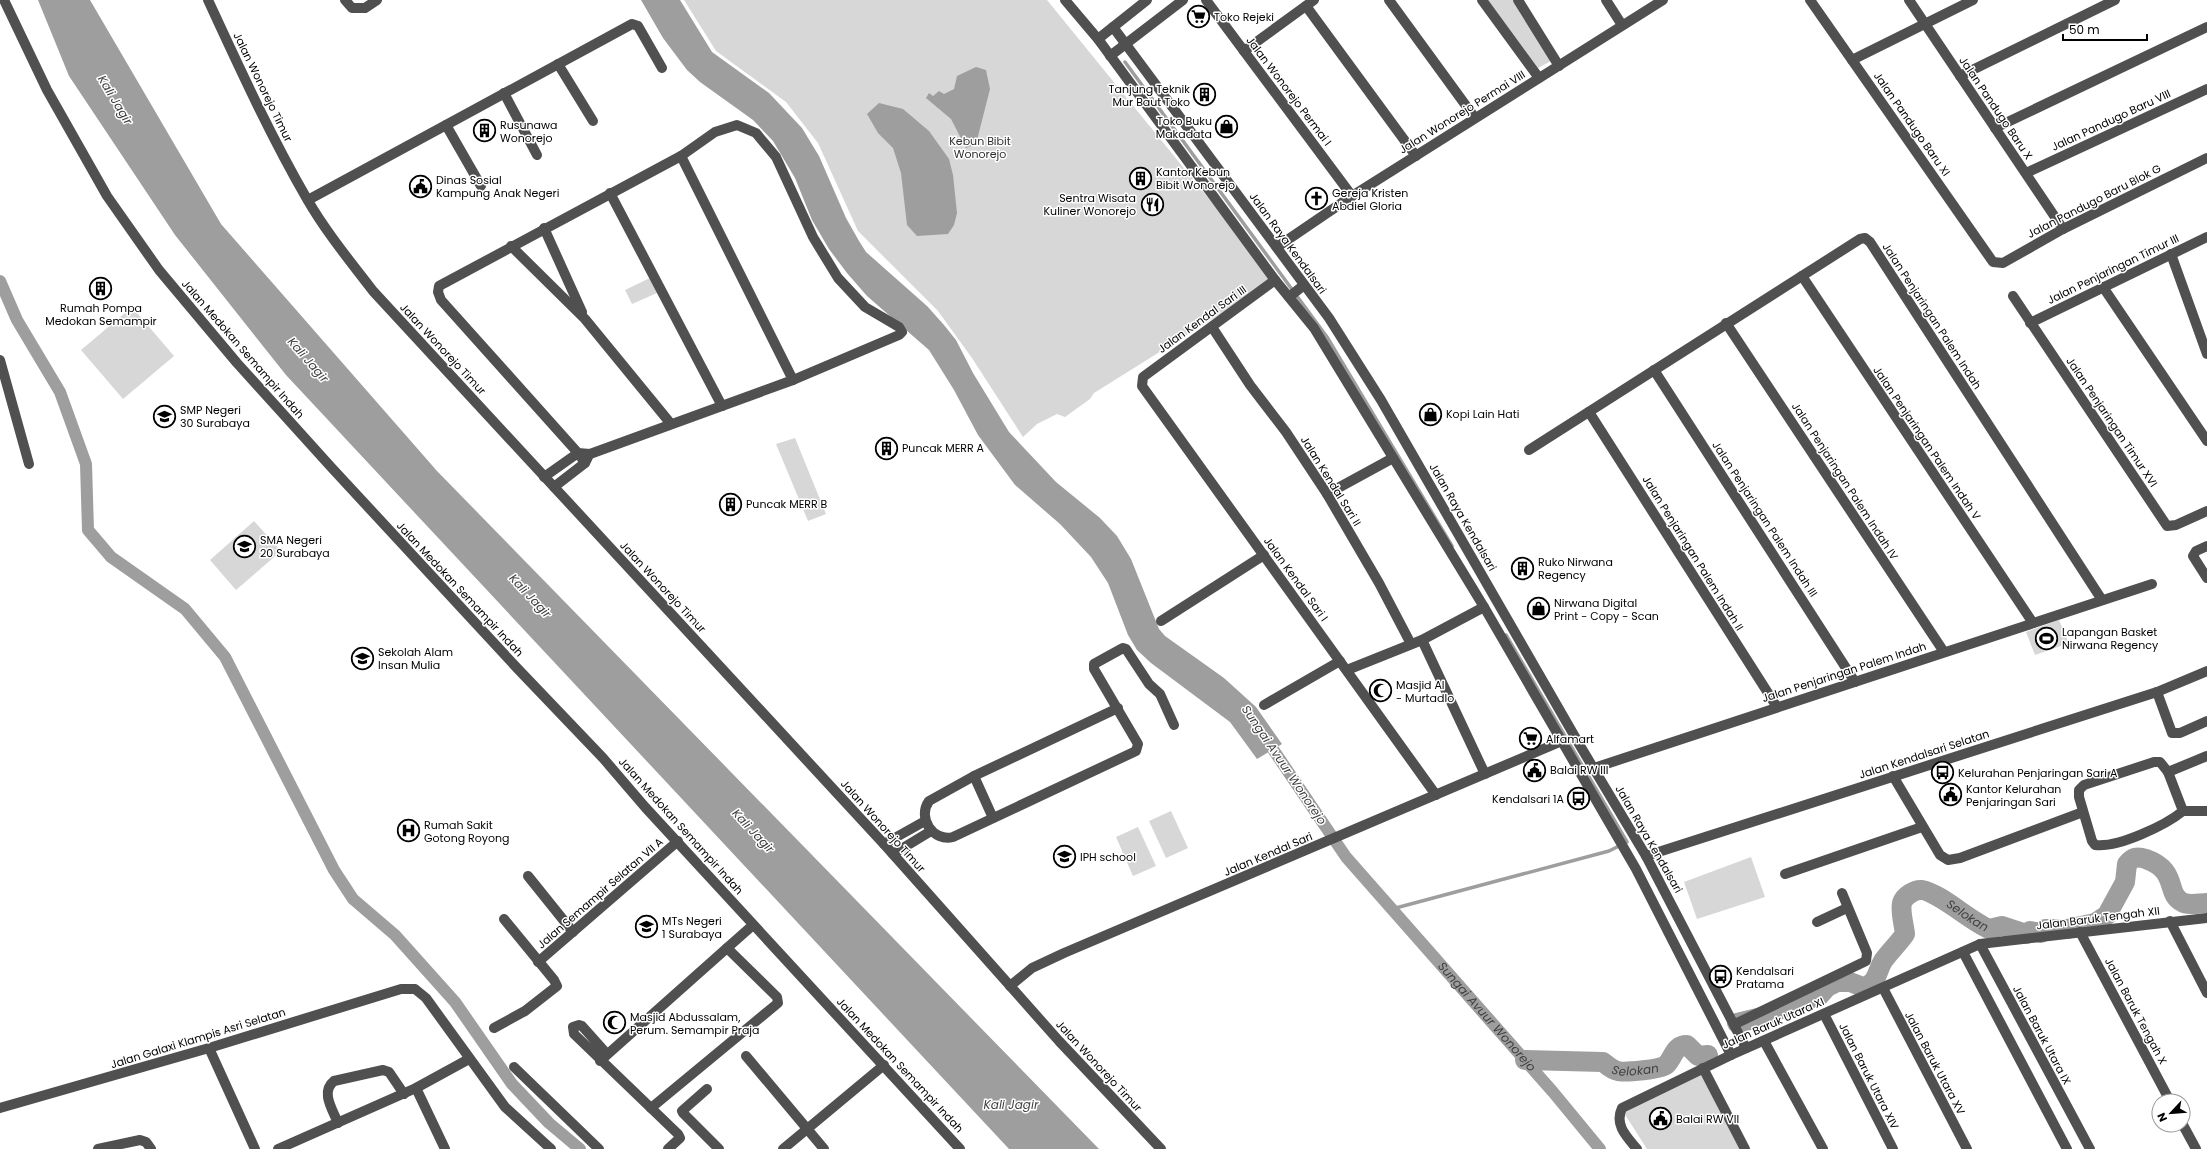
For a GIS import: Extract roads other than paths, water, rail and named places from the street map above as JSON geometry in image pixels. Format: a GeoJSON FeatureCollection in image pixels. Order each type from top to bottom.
{"type":"FeatureCollection","features":[{"type":"Feature","properties":{"kind":"street","name":"Jalan Medokan Semampir Indah"},"geometry":{"type":"LineString","coordinates":[[4,0],[47,90],[107,196],[159,270],[238,363],[326,461],[517,668],[603,758],[645,807],[678,841],[753,925],[960,1149]]}},
{"type":"Feature","properties":{"kind":"street","name":"Jalan Wonorejo Timur"},"geometry":{"type":"LineString","coordinates":[[208,0],[257,105],[308,200],[340,249],[373,291],[884,844],[1010,986],[1161,1149]]}},
{"type":"Feature","properties":{"kind":"street"},"geometry":{"type":"LineString","coordinates":[[345,0],[352,8],[365,8],[378,0]]}},
{"type":"Feature","properties":{"kind":"street"},"geometry":{"type":"LineString","coordinates":[[1065,0],[1098,39],[1275,280],[1314,328],[1484,607],[1617,836],[1653,900],[1731,1055]]}},
{"type":"Feature","properties":{"kind":"street"},"geometry":{"type":"LineString","coordinates":[[1098,39],[1147,0]]}},
{"type":"Feature","properties":{"kind":"street"},"geometry":{"type":"LineString","coordinates":[[1110,56],[1183,0]]}},
{"type":"Feature","properties":{"kind":"street","name":"Jalan Wonorejo Permai I"},"geometry":{"type":"LineString","coordinates":[[1206,0],[1352,196]]}},
{"type":"Feature","properties":{"kind":"street"},"geometry":{"type":"LineString","coordinates":[[1389,0],[1475,118]]}},
{"type":"Feature","properties":{"kind":"street"},"geometry":{"type":"LineString","coordinates":[[1482,0],[1539,78]]}},
{"type":"Feature","properties":{"kind":"street"},"geometry":{"type":"LineString","coordinates":[[1518,0],[1559,66]]}},
{"type":"Feature","properties":{"kind":"street"},"geometry":{"type":"LineString","coordinates":[[1606,0],[1622,25]]}},
{"type":"Feature","properties":{"kind":"street","name":"Jalan Wonorejo Permai VIII"},"geometry":{"type":"LineString","coordinates":[[1277,247],[1352,196],[1662,0]]}},
{"type":"Feature","properties":{"kind":"street","name":"Jalan Pandugo Baru XI"},"geometry":{"type":"LineString","coordinates":[[1810,0],[1993,262]]}},
{"type":"Feature","properties":{"kind":"street","name":"Jalan Pandugo Baru X"},"geometry":{"type":"LineString","coordinates":[[1909,0],[2063,229]]}},
{"type":"Feature","properties":{"kind":"street"},"geometry":{"type":"LineString","coordinates":[[1852,60],[1973,0]]}},
{"type":"Feature","properties":{"kind":"street"},"geometry":{"type":"LineString","coordinates":[[1960,76],[2115,0]]}},
{"type":"Feature","properties":{"kind":"street"},"geometry":{"type":"LineString","coordinates":[[1244,51],[1310,3],[1416,156]]}},
{"type":"Feature","properties":{"kind":"street"},"geometry":{"type":"LineString","coordinates":[[308,200],[504,93],[635,24],[662,68]]}},
{"type":"Feature","properties":{"kind":"street","name":"Jalan Raya Kendalsari"},"geometry":{"type":"LineString","coordinates":[[1113,27],[1127,43],[1329,318],[1381,400],[1667,893],[1746,1048]]}},
{"type":"Feature","properties":{"kind":"street"},"geometry":{"type":"LineString","coordinates":[[1995,128],[2207,27]]}},
{"type":"Feature","properties":{"kind":"street"},"geometry":{"type":"LineString","coordinates":[[558,64],[593,121]]}},
{"type":"Feature","properties":{"kind":"street","name":"Jalan Pandugo Baru VIII"},"geometry":{"type":"LineString","coordinates":[[2026,173],[2207,88]]}},
{"type":"Feature","properties":{"kind":"street"},"geometry":{"type":"LineString","coordinates":[[504,93],[537,155]]}},
{"type":"Feature","properties":{"kind":"street"},"geometry":{"type":"LineString","coordinates":[[446,125],[481,186]]}},
{"type":"Feature","properties":{"kind":"street"},"geometry":{"type":"LineString","coordinates":[[554,487],[587,458],[671,424],[794,380],[899,335],[902,332],[899,327],[865,306],[838,278],[813,237],[776,157],[756,133],[737,125],[715,132],[681,156],[544,228],[439,286],[438,292],[440,300],[578,454],[587,458]]}},
{"type":"Feature","properties":{"kind":"street"},"geometry":{"type":"LineString","coordinates":[[681,156],[794,380]]}},
{"type":"Feature","properties":{"kind":"street","name":"Jalan Pandugo Baru Blok G"},"geometry":{"type":"LineString","coordinates":[[1993,262],[2003,263],[2063,229],[2207,158]]}},
{"type":"Feature","properties":{"kind":"street"},"geometry":{"type":"LineString","coordinates":[[610,193],[722,406]]}},
{"type":"Feature","properties":{"kind":"street"},"geometry":{"type":"LineString","coordinates":[[544,228],[585,319]]}},
{"type":"Feature","properties":{"kind":"street","name":"Jalan Penjaringan Timur III"},"geometry":{"type":"LineString","coordinates":[[2030,323],[2207,237]]}},
{"type":"Feature","properties":{"kind":"street","name":"Jalan Penjaringan Palem Indah"},"geometry":{"type":"LineString","coordinates":[[1529,450],[1860,239],[1865,238],[1870,242],[2102,600]]}},
{"type":"Feature","properties":{"kind":"street"},"geometry":{"type":"LineString","coordinates":[[511,246],[585,319],[671,424]]}},
{"type":"Feature","properties":{"kind":"street"},"geometry":{"type":"LineString","coordinates":[[2171,254],[2207,354]]}},
{"type":"Feature","properties":{"kind":"street","name":"Jalan Penjaringan Palem Indah V"},"geometry":{"type":"LineString","coordinates":[[1802,276],[2033,623]]}},
{"type":"Feature","properties":{"kind":"street","name":"Jalan Kendal Sari III"},"geometry":{"type":"LineString","coordinates":[[1143,378],[1275,280]]}},
{"type":"Feature","properties":{"kind":"street"},"geometry":{"type":"LineString","coordinates":[[1289,297],[1304,285]]}},
{"type":"Feature","properties":{"kind":"street"},"geometry":{"type":"LineString","coordinates":[[2103,287],[2207,441]]}},
{"type":"Feature","properties":{"kind":"street","name":"Jalan Penjaringan Timur XVI"},"geometry":{"type":"LineString","coordinates":[[2013,296],[2167,526],[2176,525],[2207,511]]}},
{"type":"Feature","properties":{"kind":"street","name":"Jalan Penjaringan Palem Indah IV"},"geometry":{"type":"LineString","coordinates":[[1726,324],[1944,652]]}},
{"type":"Feature","properties":{"kind":"street","name":"Jalan Kendal Sari II"},"geometry":{"type":"LineString","coordinates":[[1212,327],[1250,385],[1286,432],[1327,494],[1385,595],[1411,644]]}},
{"type":"Feature","properties":{"kind":"street"},"geometry":{"type":"LineString","coordinates":[[0,360],[4,388],[29,464]]}},
{"type":"Feature","properties":{"kind":"street","name":"Jalan Penjaringan Palem Indah III"},"geometry":{"type":"LineString","coordinates":[[1654,370],[1855,682]]}},
{"type":"Feature","properties":{"kind":"street","name":"Jalan Kendal Sari I"},"geometry":{"type":"LineString","coordinates":[[1143,378],[1142,386],[1436,795]]}},
{"type":"Feature","properties":{"kind":"street","name":"Jalan Penjaringan Palem Indah II"},"geometry":{"type":"LineString","coordinates":[[1589,412],[1777,707]]}},
{"type":"Feature","properties":{"kind":"street"},"geometry":{"type":"LineString","coordinates":[[544,477],[578,454]]}},
{"type":"Feature","properties":{"kind":"street"},"geometry":{"type":"LineString","coordinates":[[1327,494],[1393,458]]}},
{"type":"Feature","properties":{"kind":"street"},"geometry":{"type":"LineString","coordinates":[[2207,546],[2196,551],[2193,556],[2207,578]]}},
{"type":"Feature","properties":{"kind":"street"},"geometry":{"type":"LineString","coordinates":[[1161,620],[1264,555]]}},
{"type":"Feature","properties":{"kind":"street","name":"Jalan Penjaringan Palem Indah"},"geometry":{"type":"LineString","coordinates":[[1594,768],[2152,584]]}},
{"type":"Feature","properties":{"kind":"street"},"geometry":{"type":"LineString","coordinates":[[1347,670],[1422,640],[1484,607]]}},
{"type":"Feature","properties":{"kind":"street"},"geometry":{"type":"LineString","coordinates":[[1422,640],[1485,774]]}},
{"type":"Feature","properties":{"kind":"street"},"geometry":{"type":"LineString","coordinates":[[1118,708],[974,776],[929,801],[926,807],[926,821],[931,831],[940,837],[949,838],[1136,751],[1138,744],[1094,664],[1123,648],[1128,652],[1149,684],[1160,694],[1174,725]]}},
{"type":"Feature","properties":{"kind":"street"},"geometry":{"type":"LineString","coordinates":[[1264,705],[1340,661]]}},
{"type":"Feature","properties":{"kind":"street","name":"Jalan Kendalsari Selatan"},"geometry":{"type":"LineString","coordinates":[[1646,856],[2157,692],[2207,671]]}},
{"type":"Feature","properties":{"kind":"street"},"geometry":{"type":"LineString","coordinates":[[2157,692],[2172,733],[2180,733],[2207,721]]}},
{"type":"Feature","properties":{"kind":"street","name":"Jalan Kendal Sari"},"geometry":{"type":"LineString","coordinates":[[1010,986],[1032,968],[1064,953],[1562,741]]}},
{"type":"Feature","properties":{"kind":"street"},"geometry":{"type":"LineString","coordinates":[[2168,772],[2207,756]]}},
{"type":"Feature","properties":{"kind":"street"},"geometry":{"type":"LineString","coordinates":[[2183,810],[2168,772],[2160,762],[2154,762],[2084,785],[2079,790],[2078,797],[2092,841],[2099,846],[2142,833],[2176,817],[2183,810],[2207,811]]}},
{"type":"Feature","properties":{"kind":"street"},"geometry":{"type":"LineString","coordinates":[[974,776],[993,818]]}},
{"type":"Feature","properties":{"kind":"street"},"geometry":{"type":"LineString","coordinates":[[1893,776],[1940,855],[1948,860],[1960,858],[2083,812]]}},
{"type":"Feature","properties":{"kind":"street"},"geometry":{"type":"LineString","coordinates":[[884,844],[926,821]]}},
{"type":"Feature","properties":{"kind":"street"},"geometry":{"type":"LineString","coordinates":[[1785,874],[1922,827]]}},
{"type":"Feature","properties":{"kind":"street"},"geometry":{"type":"LineString","coordinates":[[893,854],[931,831]]}},
{"type":"Feature","properties":{"kind":"street","name":"Jalan Semampir Selatan VII A"},"geometry":{"type":"LineString","coordinates":[[538,962],[678,841]]}},
{"type":"Feature","properties":{"kind":"street"},"geometry":{"type":"LineString","coordinates":[[528,876],[573,932]]}},
{"type":"Feature","properties":{"kind":"street"},"geometry":{"type":"LineString","coordinates":[[1653,900],[1667,893]]}},
{"type":"Feature","properties":{"kind":"street"},"geometry":{"type":"LineString","coordinates":[[1735,1024],[1866,961],[1867,953],[1842,893]]}},
{"type":"Feature","properties":{"kind":"street"},"geometry":{"type":"LineString","coordinates":[[1817,922],[1847,908]]}},
{"type":"Feature","properties":{"kind":"street","name":"Jalan Baruk Tengah XII"},"geometry":{"type":"LineString","coordinates":[[1980,944],[2170,921],[2207,918]]}},
{"type":"Feature","properties":{"kind":"street","name":"Jalan Semampir Selatan VII A"},"geometry":{"type":"LineString","coordinates":[[494,1028],[525,1011],[555,989],[557,984],[504,919]]}},
{"type":"Feature","properties":{"kind":"street"},"geometry":{"type":"LineString","coordinates":[[2170,921],[2207,992]]}},
{"type":"Feature","properties":{"kind":"street"},"geometry":{"type":"LineString","coordinates":[[603,1057],[753,925]]}},
{"type":"Feature","properties":{"kind":"street","name":"Jalan Baruk Tengah X"},"geometry":{"type":"LineString","coordinates":[[2080,932],[2166,1093]]}},
{"type":"Feature","properties":{"kind":"street","name":"Jalan Baruk Utara XI"},"geometry":{"type":"LineString","coordinates":[[1638,1149],[1620,1124],[1619,1113],[1622,1108],[1746,1048],[1980,944]]}},
{"type":"Feature","properties":{"kind":"street","name":"Jalan Baruk Utara IX"},"geometry":{"type":"LineString","coordinates":[[1980,944],[2090,1149]]}},
{"type":"Feature","properties":{"kind":"street"},"geometry":{"type":"LineString","coordinates":[[651,1108],[778,1003],[777,997],[727,948]]}},
{"type":"Feature","properties":{"kind":"street"},"geometry":{"type":"LineString","coordinates":[[1963,952],[2067,1149]]}},
{"type":"Feature","properties":{"kind":"street","name":"Jalan Baruk Utara XV"},"geometry":{"type":"LineString","coordinates":[[1883,988],[1966,1149]]}},
{"type":"Feature","properties":{"kind":"street","name":"Jalan Galaxi Klampis Asri Selatan"},"geometry":{"type":"LineString","coordinates":[[0,1108],[209,1048],[401,989],[415,989],[426,998],[469,1059]]}},
{"type":"Feature","properties":{"kind":"street","name":"Jalan Baruk Utara XIV"},"geometry":{"type":"LineString","coordinates":[[1824,1014],[1893,1149]]}},
{"type":"Feature","properties":{"kind":"street"},"geometry":{"type":"LineString","coordinates":[[573,1028],[574,1034],[603,1057],[680,1138],[668,1149]]}},
{"type":"Feature","properties":{"kind":"street"},"geometry":{"type":"LineString","coordinates":[[1764,1041],[1822,1149]]}},
{"type":"Feature","properties":{"kind":"street"},"geometry":{"type":"LineString","coordinates":[[209,1048],[255,1149]]}},
{"type":"Feature","properties":{"kind":"street"},"geometry":{"type":"LineString","coordinates":[[746,1056],[824,1149]]}},
{"type":"Feature","properties":{"kind":"street"},"geometry":{"type":"LineString","coordinates":[[278,1149],[404,1094],[469,1059],[505,1107],[550,1149]]}},
{"type":"Feature","properties":{"kind":"street"},"geometry":{"type":"LineString","coordinates":[[783,1149],[808,1130],[884,1065]]}},
{"type":"Feature","properties":{"kind":"street"},"geometry":{"type":"LineString","coordinates":[[514,1067],[599,1149]]}},
{"type":"Feature","properties":{"kind":"street"},"geometry":{"type":"LineString","coordinates":[[1703,1068],[1745,1149]]}},
{"type":"Feature","properties":{"kind":"street"},"geometry":{"type":"LineString","coordinates":[[338,1123],[327,1095],[329,1085],[334,1081],[383,1070],[389,1072],[404,1094]]}},
{"type":"Feature","properties":{"kind":"street"},"geometry":{"type":"LineString","coordinates":[[416,1088],[445,1149]]}},
{"type":"Feature","properties":{"kind":"street"},"geometry":{"type":"LineString","coordinates":[[707,1089],[682,1111],[719,1149]]}},
{"type":"Feature","properties":{"kind":"street"},"geometry":{"type":"LineString","coordinates":[[2187,1133],[2196,1149]]}},
{"type":"Feature","properties":{"kind":"street"},"geometry":{"type":"LineString","coordinates":[[98,1149],[140,1140],[146,1142],[151,1149]]}},
{"type":"Feature","properties":{"kind":"water","name":"Kali Jagir"},"geometry":{"type":"Polygon","coordinates":[[[38,0],[90,0],[221,224],[437,471],[1099,1149],[1009,1149],[286,375],[175,235],[69,76],[38,0]]]}},
{"type":"Feature","properties":{"kind":"water","name":"Sungai Avuur Wonorejo"},"geometry":{"type":"Polygon","coordinates":[[[641,0],[680,0],[712,52],[769,93],[802,128],[819,156],[846,218],[866,252],[927,306],[956,340],[973,373],[1009,432],[1056,482],[1100,518],[1117,536],[1131,559],[1159,629],[1165,636],[1224,678],[1256,707],[1282,744],[1257,759],[1230,722],[1151,663],[1137,650],[1128,635],[1108,583],[1091,557],[1060,524],[1015,485],[978,435],[954,390],[929,350],[867,296],[847,273],[829,249],[812,220],[795,178],[773,141],[753,120],[700,82],[687,70],[663,38],[641,0]]]}},
{"type":"Feature","properties":{"kind":"water"},"geometry":{"type":"Polygon","coordinates":[[[976,67],[986,70],[990,89],[976,144],[966,148],[951,119],[926,98],[929,93],[933,96],[939,91],[944,94],[954,89],[957,76],[976,67]]]}},
{"type":"Feature","properties":{"kind":"water"},"geometry":{"type":"Polygon","coordinates":[[[879,103],[903,109],[929,131],[949,159],[953,175],[957,213],[954,225],[948,234],[917,236],[907,225],[901,173],[893,148],[878,133],[867,114],[879,103]]]}},
{"type":"Feature","properties":{"kind":"waterway"},"geometry":{"type":"LineString","coordinates":[[1125,62],[1327,337],[1452,546]]}},
{"type":"Feature","properties":{"kind":"waterway"},"geometry":{"type":"LineString","coordinates":[[0,281],[17,320],[60,392],[86,464],[88,530],[111,557],[185,609],[225,657],[334,870],[353,899],[395,935],[455,1002],[512,1084],[549,1123],[580,1149]]}},
{"type":"Feature","properties":{"kind":"waterway"},"geometry":{"type":"LineString","coordinates":[[1392,909],[1609,851],[1627,842],[1506,635]]}},
{"type":"Feature","properties":{"kind":"waterway","name":"Sungai Avuur Wonorejo"},"geometry":{"type":"LineString","coordinates":[[1264,736],[1346,857],[1553,1092],[1600,1149]]}},
{"type":"Feature","properties":{"kind":"waterway","name":"Selokan"},"geometry":{"type":"LineString","coordinates":[[1737,1023],[1766,1016],[1789,1005],[1819,996],[1827,987],[1837,982],[1850,982],[1863,987],[1871,983],[1876,977],[1883,961],[1905,934],[1902,914],[1903,900],[1913,892],[1919,890],[1929,892],[1937,896],[1989,929],[2002,926],[2026,934],[2030,931],[2041,933],[2045,929],[2067,929],[2095,923],[2107,915],[2125,882],[2127,864],[2131,860],[2138,857],[2156,864],[2163,870],[2174,893],[2182,902],[2191,904],[2207,903]]}},
{"type":"Feature","properties":{"kind":"waterway","name":"Selokan"},"geometry":{"type":"LineString","coordinates":[[1525,1060],[1603,1062],[1614,1070],[1628,1071],[1651,1069],[1666,1065],[1679,1047],[1687,1045],[1698,1056],[1708,1055]]}},
{"type":"Feature","properties":{"kind":"place","name":"Toko Rejeki"},"geometry":{"type":"Point","coordinates":[1199,17]}},
{"type":"Feature","properties":{"kind":"place","name":"Tanjung Teknik Mur Baut Toko"},"geometry":{"type":"Point","coordinates":[1205,95]}},
{"type":"Feature","properties":{"kind":"place","name":"Toko Buku Makadata"},"geometry":{"type":"Point","coordinates":[1227,127]}},
{"type":"Feature","properties":{"kind":"place","name":"Rusunawa Wonorejo"},"geometry":{"type":"Point","coordinates":[485,131]}},
{"type":"Feature","properties":{"kind":"place","name":"Kantor Kebun Bibit Wonorejo"},"geometry":{"type":"Point","coordinates":[1140,178]}},
{"type":"Feature","properties":{"kind":"place","name":"Dinas Sosial Kampung Anak Negeri"},"geometry":{"type":"Point","coordinates":[420,186]}},
{"type":"Feature","properties":{"kind":"place","name":"Gereja Kristen Abdiel Gloria"},"geometry":{"type":"Point","coordinates":[1316,199]}},
{"type":"Feature","properties":{"kind":"place","name":"Sentra Wisata Kuliner Wonorejo"},"geometry":{"type":"Point","coordinates":[1152,204]}},
{"type":"Feature","properties":{"kind":"place","name":"Rumah Pompa Medokan Semampir"},"geometry":{"type":"Point","coordinates":[101,288]}},
{"type":"Feature","properties":{"kind":"place","name":"Kopi Lain Hati"},"geometry":{"type":"Point","coordinates":[1430,414]}},
{"type":"Feature","properties":{"kind":"place","name":"SMP Negeri 30 Surabaya"},"geometry":{"type":"Point","coordinates":[165,416]}},
{"type":"Feature","properties":{"kind":"place","name":"Puncak MERR A"},"geometry":{"type":"Point","coordinates":[887,448]}},
{"type":"Feature","properties":{"kind":"place","name":"Puncak MERR B"},"geometry":{"type":"Point","coordinates":[731,504]}},
{"type":"Feature","properties":{"kind":"place","name":"SMA Negeri 20 Surabaya"},"geometry":{"type":"Point","coordinates":[245,546]}},
{"type":"Feature","properties":{"kind":"place","name":"Ruko Nirwana Regency"},"geometry":{"type":"Point","coordinates":[1522,568]}},
{"type":"Feature","properties":{"kind":"place","name":"Nirwana Digital Print - Copy - Scan"},"geometry":{"type":"Point","coordinates":[1538,609]}},
{"type":"Feature","properties":{"kind":"place","name":"Lapangan Basket Nirwana Regency"},"geometry":{"type":"Point","coordinates":[2047,638]}},
{"type":"Feature","properties":{"kind":"place","name":"Sekolah Alam Insan Mulia"},"geometry":{"type":"Point","coordinates":[363,658]}},
{"type":"Feature","properties":{"kind":"place","name":"Masjid Al - Murtadlo"},"geometry":{"type":"Point","coordinates":[1381,691]}},
{"type":"Feature","properties":{"kind":"place","name":"Alfamart"},"geometry":{"type":"Point","coordinates":[1530,739]}},
{"type":"Feature","properties":{"kind":"place","name":"Balai RW III"},"geometry":{"type":"Point","coordinates":[1534,770]}},
{"type":"Feature","properties":{"kind":"place","name":"Kelurahan Penjaringan Sari A"},"geometry":{"type":"Point","coordinates":[1942,773]}},
{"type":"Feature","properties":{"kind":"place","name":"Kantor Kelurahan Penjaringan Sari"},"geometry":{"type":"Point","coordinates":[1951,795]}},
{"type":"Feature","properties":{"kind":"place","name":"Kendalsari 1A"},"geometry":{"type":"Point","coordinates":[1579,799]}},
{"type":"Feature","properties":{"kind":"place","name":"Rumah Sakit Gotong Royong"},"geometry":{"type":"Point","coordinates":[408,831]}},
{"type":"Feature","properties":{"kind":"place","name":"IPH school"},"geometry":{"type":"Point","coordinates":[1064,857]}},
{"type":"Feature","properties":{"kind":"place","name":"MTs Negeri 1 Surabaya"},"geometry":{"type":"Point","coordinates":[647,927]}},
{"type":"Feature","properties":{"kind":"place","name":"Kendalsari Pratama"},"geometry":{"type":"Point","coordinates":[1720,977]}},
{"type":"Feature","properties":{"kind":"place","name":"Masjid Abdussalam, Perum. Semampir Praja"},"geometry":{"type":"Point","coordinates":[614,1023]}},
{"type":"Feature","properties":{"kind":"place","name":"Balai RW VII"},"geometry":{"type":"Point","coordinates":[1661,1119]}},
{"type":"Feature","properties":{"kind":"park label","name":"Kebun Bibit Wonorejo"},"geometry":{"type":"Point","coordinates":[980,147]}}]}
